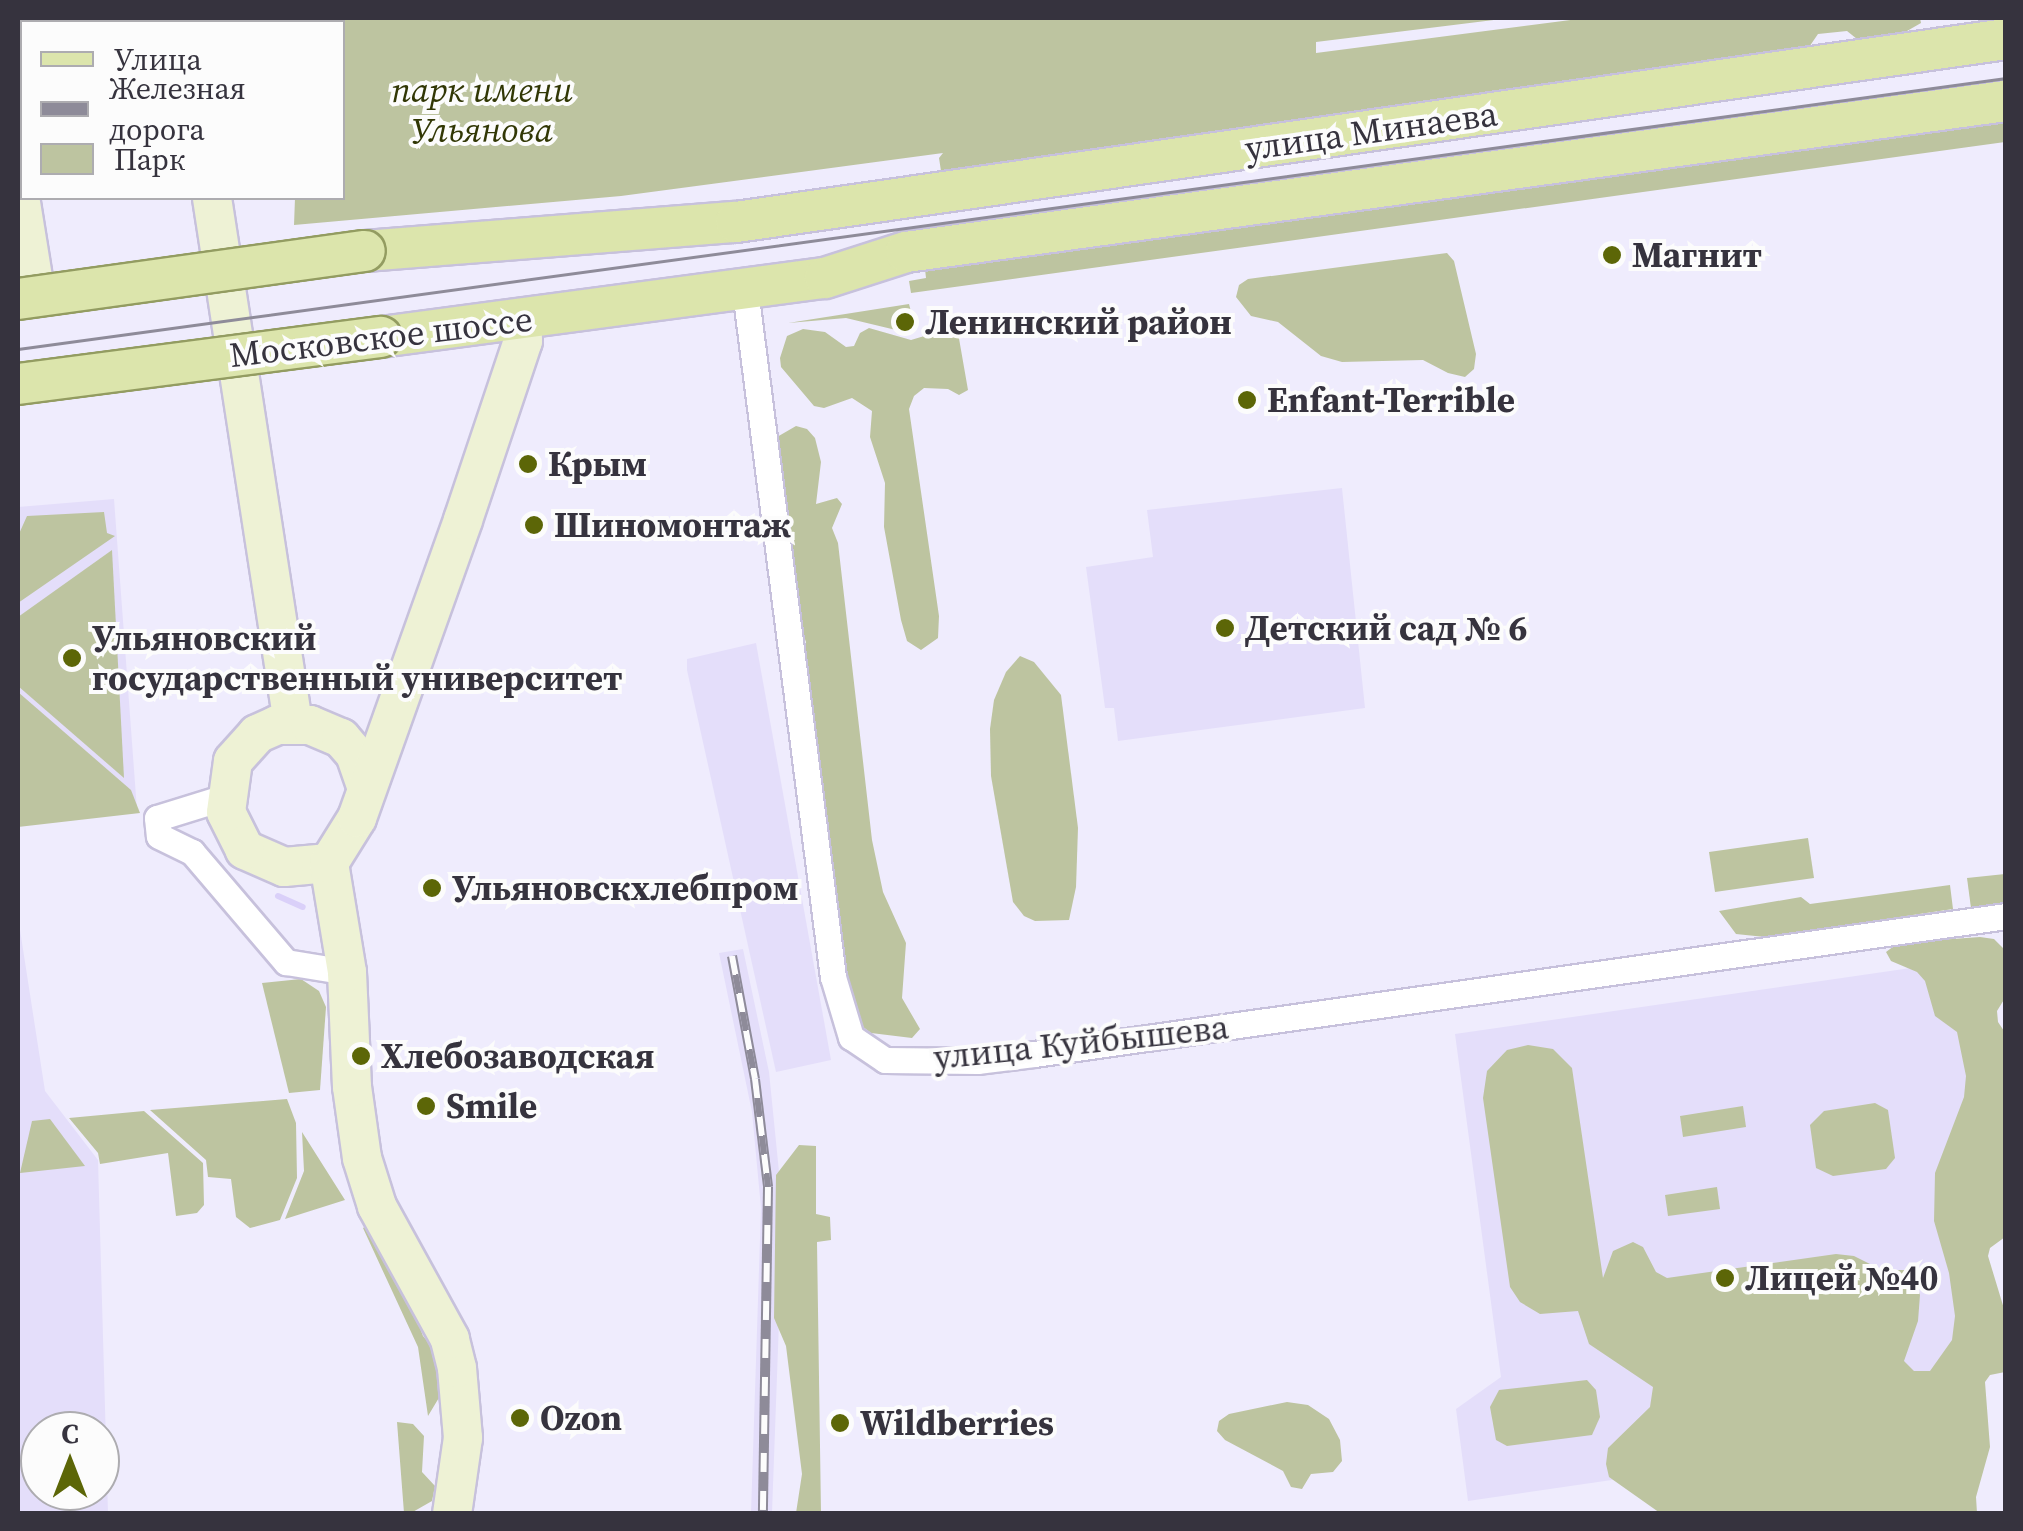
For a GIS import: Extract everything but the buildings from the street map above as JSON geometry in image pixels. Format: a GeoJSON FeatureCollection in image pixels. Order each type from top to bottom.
{"type":"FeatureCollection","features":[{"type":"Feature","properties":{"kind":"main road","name":"улица Минаева"},"geometry":{"type":"LineString","coordinates":[[27,298],[365,251],[736,222],[2006,39]]}},
{"type":"Feature","properties":{"kind":"main road"},"geometry":{"type":"LineString","coordinates":[[1635,92],[1643,151]]}},
{"type":"Feature","properties":{"kind":"main road","name":"улица Минаева"},"geometry":{"type":"LineString","coordinates":[[747,304],[906,252],[2006,101]]}},
{"type":"Feature","properties":{"kind":"main road"},"geometry":{"type":"LineString","coordinates":[[852,205],[860,267]]}},
{"type":"Feature","properties":{"kind":"main road","name":"Московское шоссе"},"geometry":{"type":"LineString","coordinates":[[18,384],[522,319],[747,304]]}},
{"type":"Feature","properties":{"kind":"street"},"geometry":{"type":"LineString","coordinates":[[18,184],[27,298]]}},
{"type":"Feature","properties":{"kind":"street"},"geometry":{"type":"LineString","coordinates":[[212,200],[293,723]]}},
{"type":"Feature","properties":{"kind":"street","name":"улица Куйбышева"},"geometry":{"type":"LineString","coordinates":[[747,304],[833,977],[851,1036],[885,1060],[976,1061],[1034,1054],[2006,916]]}},
{"type":"Feature","properties":{"kind":"street"},"geometry":{"type":"LineString","coordinates":[[452,1514],[464,1438],[457,1368],[450,1339],[377,1206],[362,1158],[352,1088],[346,972],[329,864],[357,818],[463,520],[523,341],[522,319]]}},
{"type":"Feature","properties":{"kind":"street"},"geometry":{"type":"LineString","coordinates":[[329,864],[284,867],[246,850],[231,828],[226,797],[233,761],[242,747],[277,724],[293,723],[341,738],[355,754],[366,786]]}},
{"type":"Feature","properties":{"kind":"street"},"geometry":{"type":"LineString","coordinates":[[226,797],[157,818],[159,836],[192,852],[286,962],[346,972]]}},
{"type":"Feature","properties":{"kind":"shaded area","name":"Детский сад № 6"},"geometry":{"type":"Polygon","coordinates":[[[1342,488],[1365,708],[1118,741],[1114,708],[1105,708],[1086,567],[1153,557],[1147,510],[1342,488]]]}},
{"type":"Feature","properties":{"kind":"shaded area","name":"Ульяновский государственный университет"},"geometry":{"type":"Polygon","coordinates":[[[114,499],[137,810],[18,820],[18,507],[114,499]]]}},
{"type":"Feature","properties":{"kind":"shaded area"},"geometry":{"type":"Polygon","coordinates":[[[756,643],[831,1060],[776,1072],[687,670],[687,659],[756,643]]]}},
{"type":"Feature","properties":{"kind":"shaded area"},"geometry":{"type":"Polygon","coordinates":[[[18,917],[45,1091],[98,1160],[105,1411],[20,1411],[20,1511],[108,1513],[18,1513],[18,917]]]}},
{"type":"Feature","properties":{"kind":"shaded area"},"geometry":{"type":"Polygon","coordinates":[[[743,949],[769,1072],[783,1212],[772,1513],[751,1513],[761,1208],[752,1112],[719,953],[743,949]]]}},
{"type":"Feature","properties":{"kind":"shaded area","name":"Лицей №40"},"geometry":{"type":"Polygon","coordinates":[[[1959,961],[1986,1173],[1951,1177],[1986,1455],[1905,1514],[1659,1513],[1653,1474],[1468,1501],[1456,1409],[1501,1377],[1455,1034],[1959,961]]]}},
{"type":"Feature","properties":{"kind":"green space","name":"парк имени Ульянова"},"geometry":{"type":"Polygon","coordinates":[[[1510,18],[1316,42],[1316,53],[1586,18],[1920,18],[1921,23],[1907,31],[1857,39],[1847,31],[1818,34],[1805,53],[941,171],[939,158],[943,153],[621,196],[294,225],[295,200],[345,200],[345,20],[301,20],[1510,18]]]}},
{"type":"Feature","properties":{"kind":"green space"},"geometry":{"type":"Polygon","coordinates":[[[2005,122],[2005,142],[911,293],[909,281],[926,278],[925,269],[2005,122]]]}},
{"type":"Feature","properties":{"kind":"green space"},"geometry":{"type":"Polygon","coordinates":[[[1447,253],[1454,261],[1476,354],[1474,369],[1465,377],[1423,360],[1342,362],[1321,356],[1278,322],[1251,316],[1236,297],[1239,285],[1248,279],[1447,253]]]}},
{"type":"Feature","properties":{"kind":"green space"},"geometry":{"type":"Polygon","coordinates":[[[909,304],[915,327],[896,330],[846,318],[788,323],[909,304]]]}},
{"type":"Feature","properties":{"kind":"green space"},"geometry":{"type":"Polygon","coordinates":[[[945,323],[957,327],[968,390],[959,395],[948,389],[924,388],[914,396],[909,409],[939,616],[938,638],[921,650],[907,641],[901,620],[884,527],[885,483],[870,437],[872,411],[852,398],[824,408],[814,406],[781,367],[780,358],[787,336],[803,329],[825,332],[846,347],[854,346],[860,333],[869,328],[911,340],[931,334],[945,323]]]}},
{"type":"Feature","properties":{"kind":"green space"},"geometry":{"type":"Polygon","coordinates":[[[796,426],[807,429],[815,438],[821,462],[816,504],[837,498],[842,504],[832,528],[838,543],[872,840],[883,892],[906,943],[902,998],[920,1029],[912,1038],[871,1033],[851,1018],[802,664],[806,642],[796,614],[774,455],[777,437],[796,426]]]}},
{"type":"Feature","properties":{"kind":"green space"},"geometry":{"type":"Polygon","coordinates":[[[104,512],[107,533],[115,536],[18,603],[18,536],[27,516],[104,512]]]}},
{"type":"Feature","properties":{"kind":"green space"},"geometry":{"type":"Polygon","coordinates":[[[112,550],[124,778],[18,686],[18,617],[112,550]]]}},
{"type":"Feature","properties":{"kind":"green space"},"geometry":{"type":"Polygon","coordinates":[[[1020,656],[1034,662],[1061,695],[1078,828],[1076,887],[1069,920],[1035,921],[1024,916],[1013,902],[991,776],[990,729],[994,700],[1006,672],[1020,656]]]}},
{"type":"Feature","properties":{"kind":"green space"},"geometry":{"type":"Polygon","coordinates":[[[18,692],[131,790],[140,813],[18,827],[18,692]]]}},
{"type":"Feature","properties":{"kind":"green space"},"geometry":{"type":"Polygon","coordinates":[[[1808,838],[1814,878],[1715,892],[1709,852],[1808,838]]]}},
{"type":"Feature","properties":{"kind":"green space"},"geometry":{"type":"Polygon","coordinates":[[[2005,874],[2005,903],[1971,908],[1967,878],[2005,874]]]}},
{"type":"Feature","properties":{"kind":"green space"},"geometry":{"type":"Polygon","coordinates":[[[1950,885],[1953,909],[1765,937],[1736,934],[1719,911],[1801,897],[1810,904],[1950,885]]]}},
{"type":"Feature","properties":{"kind":"green space"},"geometry":{"type":"Polygon","coordinates":[[[1994,939],[2005,950],[2005,998],[1997,1011],[1998,1022],[2006,1034],[2005,1237],[1990,1248],[1988,1256],[2005,1312],[2005,1372],[1990,1375],[1985,1382],[1990,1447],[1976,1497],[1977,1513],[1660,1513],[1609,1477],[1606,1464],[1608,1448],[1650,1407],[1653,1387],[1589,1344],[1578,1311],[1540,1314],[1520,1302],[1510,1287],[1483,1098],[1487,1071],[1507,1050],[1528,1045],[1553,1049],[1572,1068],[1603,1278],[1613,1251],[1633,1242],[1643,1247],[1656,1272],[1667,1278],[1836,1254],[1854,1256],[1882,1270],[1905,1270],[1915,1279],[1920,1295],[1918,1321],[1904,1361],[1914,1371],[1930,1371],[1952,1340],[1955,1316],[1949,1273],[1934,1221],[1935,1173],[1964,1097],[1966,1076],[1957,1032],[1935,1016],[1925,981],[1917,972],[1891,961],[1886,952],[1898,943],[1994,939]]]}},
{"type":"Feature","properties":{"kind":"green space"},"geometry":{"type":"Polygon","coordinates":[[[301,979],[319,991],[326,1007],[320,1090],[289,1093],[262,983],[301,979]]]}},
{"type":"Feature","properties":{"kind":"green space"},"geometry":{"type":"Polygon","coordinates":[[[287,1099],[296,1123],[297,1178],[280,1220],[250,1228],[236,1217],[231,1179],[208,1177],[206,1160],[150,1110],[287,1099]]]}},
{"type":"Feature","properties":{"kind":"green space"},"geometry":{"type":"Polygon","coordinates":[[[1875,1103],[1888,1110],[1895,1158],[1886,1169],[1833,1176],[1816,1168],[1810,1125],[1824,1111],[1875,1103]]]}},
{"type":"Feature","properties":{"kind":"green space"},"geometry":{"type":"Polygon","coordinates":[[[1743,1106],[1746,1127],[1683,1137],[1680,1116],[1743,1106]]]}},
{"type":"Feature","properties":{"kind":"green space"},"geometry":{"type":"Polygon","coordinates":[[[144,1111],[203,1163],[204,1205],[197,1213],[176,1216],[168,1153],[100,1164],[98,1153],[69,1118],[144,1111]]]}},
{"type":"Feature","properties":{"kind":"green space"},"geometry":{"type":"Polygon","coordinates":[[[50,1119],[85,1166],[20,1173],[32,1121],[50,1119]]]}},
{"type":"Feature","properties":{"kind":"green space"},"geometry":{"type":"Polygon","coordinates":[[[302,1132],[345,1200],[285,1219],[304,1171],[302,1132]]]}},
{"type":"Feature","properties":{"kind":"green space"},"geometry":{"type":"Polygon","coordinates":[[[799,1145],[816,1146],[816,1214],[830,1217],[831,1240],[817,1242],[821,1513],[796,1513],[802,1474],[786,1346],[774,1318],[776,1175],[799,1145]]]}},
{"type":"Feature","properties":{"kind":"green space"},"geometry":{"type":"Polygon","coordinates":[[[1717,1187],[1720,1209],[1668,1216],[1665,1195],[1717,1187]]]}},
{"type":"Feature","properties":{"kind":"green space"},"geometry":{"type":"Polygon","coordinates":[[[368,1225],[407,1293],[423,1336],[437,1352],[443,1391],[428,1416],[418,1347],[363,1228],[368,1225]]]}},
{"type":"Feature","properties":{"kind":"green space"},"geometry":{"type":"Polygon","coordinates":[[[1587,1380],[1596,1390],[1600,1417],[1592,1435],[1507,1446],[1496,1440],[1490,1407],[1499,1390],[1587,1380]]]}},
{"type":"Feature","properties":{"kind":"green space"},"geometry":{"type":"Polygon","coordinates":[[[1287,1402],[1308,1405],[1329,1419],[1340,1440],[1342,1461],[1333,1472],[1311,1474],[1302,1489],[1291,1487],[1283,1471],[1225,1440],[1217,1431],[1219,1421],[1229,1414],[1287,1402]]]}},
{"type":"Feature","properties":{"kind":"green space"},"geometry":{"type":"Polygon","coordinates":[[[397,1422],[413,1424],[424,1436],[422,1472],[435,1486],[432,1501],[411,1513],[404,1513],[397,1422]]]}},
{"type":"Feature","properties":{"kind":"waterway"},"geometry":{"type":"LineString","coordinates":[[278,896],[303,907]]}},
{"type":"Feature","properties":{"kind":"tram line"},"geometry":{"type":"LineString","coordinates":[[18,349],[2006,78]]}},
{"type":"Feature","properties":{"kind":"railway"},"geometry":{"type":"LineString","coordinates":[[732,956],[755,1079],[768,1187],[763,1514]]}},
{"type":"Feature","properties":{"kind":"place","name":"Магнит"},"geometry":{"type":"Point","coordinates":[1612,255]}},
{"type":"Feature","properties":{"kind":"place","name":"Ленинский район"},"geometry":{"type":"Point","coordinates":[905,322]}},
{"type":"Feature","properties":{"kind":"place","name":"Enfant-Terrible"},"geometry":{"type":"Point","coordinates":[1247,400]}},
{"type":"Feature","properties":{"kind":"place","name":"Крым"},"geometry":{"type":"Point","coordinates":[528,464]}},
{"type":"Feature","properties":{"kind":"place","name":"Шиномонтаж"},"geometry":{"type":"Point","coordinates":[534,525]}},
{"type":"Feature","properties":{"kind":"place","name":"Детский сад № 6"},"geometry":{"type":"Point","coordinates":[1225,628]}},
{"type":"Feature","properties":{"kind":"place","name":"Ульяновский государственный университет"},"geometry":{"type":"Point","coordinates":[72,658]}},
{"type":"Feature","properties":{"kind":"place","name":"Ульяновскхлебпром"},"geometry":{"type":"Point","coordinates":[432,888]}},
{"type":"Feature","properties":{"kind":"place","name":"Хлебозаводская"},"geometry":{"type":"Point","coordinates":[361,1056]}},
{"type":"Feature","properties":{"kind":"place","name":"Smile"},"geometry":{"type":"Point","coordinates":[426,1106]}},
{"type":"Feature","properties":{"kind":"place","name":"Лицей №40"},"geometry":{"type":"Point","coordinates":[1725,1278]}},
{"type":"Feature","properties":{"kind":"place","name":"Ozon"},"geometry":{"type":"Point","coordinates":[520,1418]}},
{"type":"Feature","properties":{"kind":"place","name":"Wildberries"},"geometry":{"type":"Point","coordinates":[840,1423]}}]}
